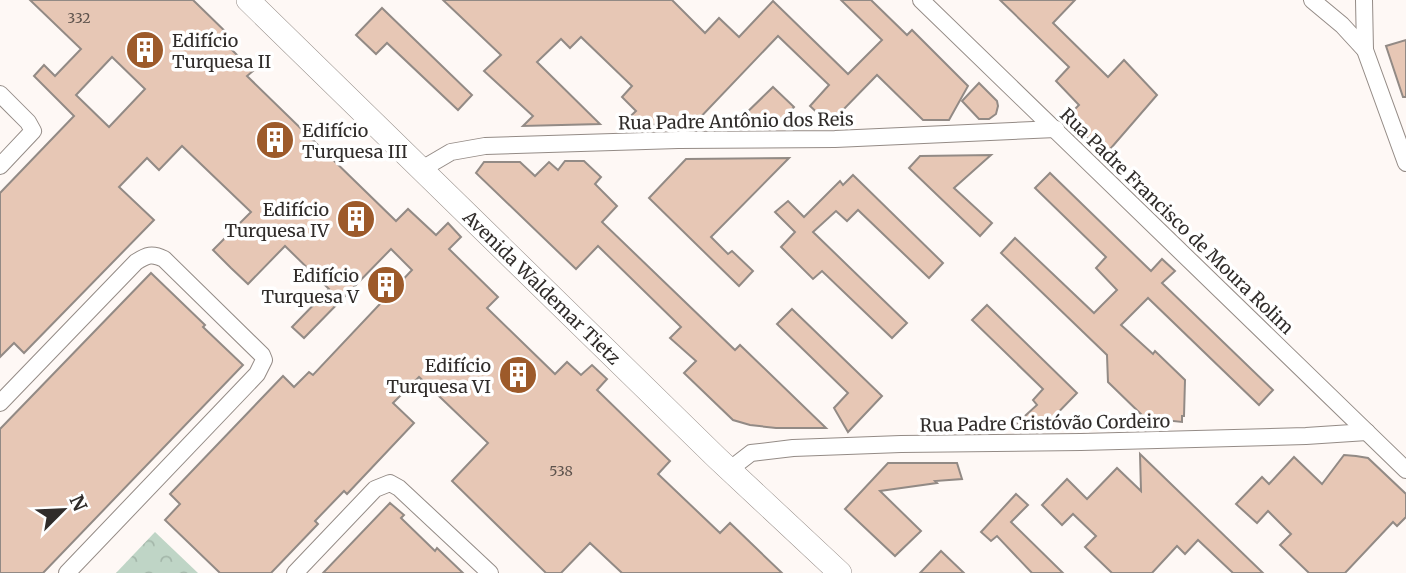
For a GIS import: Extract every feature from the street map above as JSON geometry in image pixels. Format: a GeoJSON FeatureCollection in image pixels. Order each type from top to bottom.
{"type":"FeatureCollection","features":[{"type":"Feature","properties":{"kind":"street","name":"Avenida Waldemar Tietz"},"geometry":{"type":"LineString","coordinates":[[248,0],[730,470],[840,573]]}},
{"type":"Feature","properties":{"kind":"street","name":"Rua Padre Francisco de Moura Rolim"},"geometry":{"type":"LineString","coordinates":[[921,0],[1406,470]]}},
{"type":"Feature","properties":{"kind":"street"},"geometry":{"type":"LineString","coordinates":[[1312,0],[1342,25],[1365,50]]}},
{"type":"Feature","properties":{"kind":"street"},"geometry":{"type":"LineString","coordinates":[[1364,0],[1365,50],[1406,163]]}},
{"type":"Feature","properties":{"kind":"street"},"geometry":{"type":"LineString","coordinates":[[0,94],[28,122],[33,131],[0,166]]}},
{"type":"Feature","properties":{"kind":"street","name":"Rua Padre Antônio dos Reis"},"geometry":{"type":"LineString","coordinates":[[422,169],[451,152],[469,147],[835,139],[1056,129]]}},
{"type":"Feature","properties":{"kind":"street"},"geometry":{"type":"LineString","coordinates":[[0,403],[136,262],[147,255],[164,259],[258,350],[264,360],[257,374],[67,573]]}},
{"type":"Feature","properties":{"kind":"street","name":"Rua Padre Cristóvão Cordeiro"},"geometry":{"type":"LineString","coordinates":[[730,470],[751,453],[793,448],[1306,436],[1367,432]]}},
{"type":"Feature","properties":{"kind":"street"},"geometry":{"type":"LineString","coordinates":[[295,573],[375,489],[390,483],[399,488],[490,573]]}},
{"type":"Feature","properties":{"kind":"green space"},"geometry":{"type":"Polygon","coordinates":[[[155,532],[198,573],[116,573],[155,532]]]}},
{"type":"Feature","properties":{"kind":"building"},"geometry":{"type":"Polygon","coordinates":[[[30,0],[193,0],[232,38],[226,44],[253,71],[247,76],[396,221],[408,209],[436,235],[448,223],[461,237],[449,249],[498,297],[487,308],[555,374],[567,362],[581,375],[592,365],[607,379],[597,390],[670,461],[658,474],[720,533],[730,523],[782,573],[622,573],[590,543],[561,573],[546,573],[452,481],[488,443],[419,377],[393,403],[414,423],[347,494],[344,491],[315,521],[318,524],[271,573],[220,573],[165,520],[180,504],[170,494],[283,376],[294,387],[309,372],[313,375],[412,270],[391,249],[304,338],[292,327],[329,289],[285,246],[248,284],[231,268],[213,250],[251,212],[182,146],[159,170],[147,158],[119,187],[154,220],[24,353],[14,343],[0,357],[0,193],[74,116],[34,76],[44,65],[55,76],[81,49],[30,0]],[[112,57],[76,95],[109,127],[145,89],[112,57]]]}},
{"type":"Feature","properties":{"kind":"building"},"geometry":{"type":"Polygon","coordinates":[[[443,0],[672,0],[705,33],[719,18],[739,37],[773,1],[848,74],[882,40],[841,0],[871,0],[907,35],[912,30],[968,86],[949,120],[923,120],[877,75],[842,111],[825,120],[810,106],[829,85],[778,36],[694,124],[621,125],[636,111],[622,97],[632,86],[581,37],[570,48],[561,39],[537,62],[600,124],[523,126],[533,116],[484,71],[501,55],[443,0]]]}},
{"type":"Feature","properties":{"kind":"building"},"geometry":{"type":"Polygon","coordinates":[[[1000,0],[1075,0],[1053,23],[1108,77],[1124,60],[1157,95],[1105,155],[1067,117],[1079,105],[1056,81],[1069,67],[1000,0]]]}},
{"type":"Feature","properties":{"kind":"building"},"geometry":{"type":"Polygon","coordinates":[[[382,8],[472,95],[458,110],[387,43],[376,54],[356,35],[382,8]]]}},
{"type":"Feature","properties":{"kind":"building"},"geometry":{"type":"Polygon","coordinates":[[[1406,40],[1406,97],[1403,97],[1386,46],[1406,40]]]}},
{"type":"Feature","properties":{"kind":"building"},"geometry":{"type":"Polygon","coordinates":[[[979,83],[997,101],[996,114],[989,119],[979,119],[962,101],[979,83]]]}},
{"type":"Feature","properties":{"kind":"building"},"geometry":{"type":"Polygon","coordinates":[[[773,87],[794,107],[780,122],[736,123],[773,87]]]}},
{"type":"Feature","properties":{"kind":"building"},"geometry":{"type":"Polygon","coordinates":[[[991,155],[954,188],[992,223],[980,236],[909,168],[920,156],[991,155]]]}},
{"type":"Feature","properties":{"kind":"building"},"geometry":{"type":"Polygon","coordinates":[[[789,158],[711,237],[728,254],[732,251],[753,271],[739,286],[649,198],[686,159],[789,158]]]}},
{"type":"Feature","properties":{"kind":"building"},"geometry":{"type":"Polygon","coordinates":[[[565,161],[584,161],[601,177],[595,184],[617,206],[602,222],[735,350],[740,345],[826,428],[776,428],[733,420],[684,373],[696,361],[670,338],[681,327],[598,246],[576,269],[476,173],[484,162],[520,162],[535,176],[549,162],[558,170],[565,161]]]}},
{"type":"Feature","properties":{"kind":"building"},"geometry":{"type":"Polygon","coordinates":[[[1050,173],[1151,271],[1162,259],[1175,271],[1162,283],[1273,390],[1259,405],[1148,298],[1121,325],[1153,354],[1155,351],[1185,380],[1182,422],[1145,418],[1108,382],[1107,355],[1001,253],[1015,238],[1094,313],[1117,290],[1096,268],[1106,257],[1035,188],[1050,173]]]}},
{"type":"Feature","properties":{"kind":"building"},"geometry":{"type":"Polygon","coordinates":[[[853,175],[943,263],[929,278],[858,210],[847,221],[836,211],[813,232],[907,323],[892,338],[822,271],[813,279],[781,247],[795,232],[775,212],[788,201],[804,217],[840,181],[843,185],[853,175]]]}},
{"type":"Feature","properties":{"kind":"building"},"geometry":{"type":"Polygon","coordinates":[[[151,273],[243,365],[43,573],[0,573],[0,429],[151,273]]]}},
{"type":"Feature","properties":{"kind":"building"},"geometry":{"type":"Polygon","coordinates":[[[987,305],[1077,393],[1046,425],[1014,426],[1037,405],[1033,400],[1043,389],[972,320],[987,305]]]}},
{"type":"Feature","properties":{"kind":"building"},"geometry":{"type":"Polygon","coordinates":[[[792,309],[882,396],[848,432],[834,408],[848,393],[777,324],[792,309]]]}},
{"type":"Feature","properties":{"kind":"building"},"geometry":{"type":"Polygon","coordinates":[[[1140,454],[1263,573],[1233,573],[1198,540],[1185,554],[1177,546],[1152,573],[1112,573],[1085,547],[1096,536],[1073,514],[1062,525],[1042,505],[1067,479],[1087,499],[1117,468],[1141,491],[1140,454]]]}},
{"type":"Feature","properties":{"kind":"building"},"geometry":{"type":"Polygon","coordinates":[[[1344,455],[1368,458],[1406,494],[1406,517],[1397,526],[1393,522],[1345,573],[1309,573],[1280,545],[1291,534],[1268,511],[1257,523],[1236,504],[1262,477],[1269,484],[1294,457],[1322,484],[1344,455]]]}},
{"type":"Feature","properties":{"kind":"building"},"geometry":{"type":"Polygon","coordinates":[[[888,463],[957,463],[962,479],[880,491],[921,531],[895,556],[845,509],[888,463]]]}},
{"type":"Feature","properties":{"kind":"building"},"geometry":{"type":"Polygon","coordinates":[[[1016,494],[1028,505],[1011,522],[1063,573],[1032,573],[997,536],[991,541],[981,532],[1016,494]]]}},
{"type":"Feature","properties":{"kind":"building"},"geometry":{"type":"Polygon","coordinates":[[[390,503],[404,515],[401,518],[435,551],[437,548],[463,573],[323,573],[390,503]]]}},
{"type":"Feature","properties":{"kind":"building"},"geometry":{"type":"Polygon","coordinates":[[[941,551],[964,573],[920,573],[941,551]]]}},
{"type":"Feature","properties":{"kind":"place","name":"Edifício Turquesa II"},"geometry":{"type":"Point","coordinates":[145,50]}},
{"type":"Feature","properties":{"kind":"place","name":"Edifício Turquesa III"},"geometry":{"type":"Point","coordinates":[275,140]}},
{"type":"Feature","properties":{"kind":"place","name":"Edifício Turquesa IV"},"geometry":{"type":"Point","coordinates":[356,219]}},
{"type":"Feature","properties":{"kind":"place","name":"Edifício Turquesa V"},"geometry":{"type":"Point","coordinates":[386,285]}},
{"type":"Feature","properties":{"kind":"place","name":"Edifício Turquesa VI"},"geometry":{"type":"Point","coordinates":[518,375]}}]}
